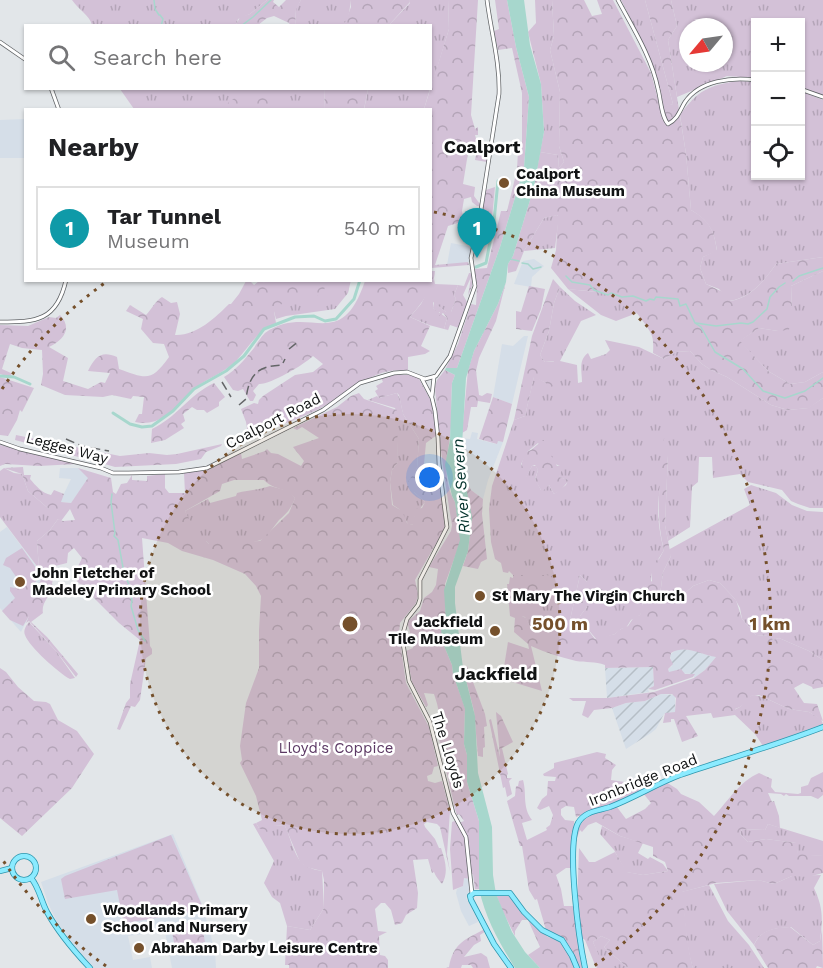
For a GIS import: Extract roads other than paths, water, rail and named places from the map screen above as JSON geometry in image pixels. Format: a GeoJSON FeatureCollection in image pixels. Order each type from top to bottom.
{"type":"FeatureCollection","features":[{"type":"Feature","properties":{"kind":"main road","name":"Ironbridge Road"},"geometry":{"type":"LineString","coordinates":[[585,968],[576,913],[574,854],[575,832],[582,819],[589,813],[610,807],[666,781],[823,727]]}},
{"type":"Feature","properties":{"kind":"main road"},"geometry":{"type":"LineString","coordinates":[[20,855],[31,857],[37,865],[35,874],[31,878],[19,879],[14,875],[12,868],[13,862],[20,855]]}},
{"type":"Feature","properties":{"kind":"main road"},"geometry":{"type":"LineString","coordinates":[[0,871],[12,868]]}},
{"type":"Feature","properties":{"kind":"main road"},"geometry":{"type":"LineString","coordinates":[[31,878],[53,922],[90,968]]}},
{"type":"Feature","properties":{"kind":"main road"},"geometry":{"type":"LineString","coordinates":[[510,968],[490,937],[471,900],[475,893],[504,891],[512,894],[524,912],[547,934],[560,938],[577,968]]}},
{"type":"Feature","properties":{"kind":"street"},"geometry":{"type":"LineString","coordinates":[[433,401],[428,379],[434,377],[447,362],[475,286],[471,258],[480,216],[500,74],[487,0]]}},
{"type":"Feature","properties":{"kind":"street"},"geometry":{"type":"LineString","coordinates":[[618,0],[646,54],[657,85],[664,119],[668,124],[678,116],[685,102],[698,90],[730,79],[751,80]]}},
{"type":"Feature","properties":{"kind":"street"},"geometry":{"type":"LineString","coordinates":[[0,42],[24,59]]}},
{"type":"Feature","properties":{"kind":"street"},"geometry":{"type":"LineString","coordinates":[[52,90],[59,108]]}},
{"type":"Feature","properties":{"kind":"street"},"geometry":{"type":"LineString","coordinates":[[805,91],[823,98]]}},
{"type":"Feature","properties":{"kind":"street"},"geometry":{"type":"LineString","coordinates":[[0,322],[29,322],[43,317],[59,303],[65,282]]}},
{"type":"Feature","properties":{"kind":"street","name":"Coalport Road"},"geometry":{"type":"LineString","coordinates":[[128,473],[179,472],[207,468],[332,405],[360,383],[393,373],[407,372],[428,379]]}},
{"type":"Feature","properties":{"kind":"street","name":"The Lloyds"},"geometry":{"type":"LineString","coordinates":[[421,377],[433,401],[447,527],[420,580],[420,599],[418,605],[406,619],[402,637],[409,681],[430,722],[450,793],[453,813],[466,837],[475,893]]}},
{"type":"Feature","properties":{"kind":"street"},"geometry":{"type":"LineString","coordinates":[[432,392],[434,377]]}},
{"type":"Feature","properties":{"kind":"street","name":"Legges Way"},"geometry":{"type":"LineString","coordinates":[[0,442],[113,473],[128,473]]}},
{"type":"Feature","properties":{"kind":"water","name":"River Severn"},"geometry":{"type":"Polygon","coordinates":[[[507,0],[524,0],[530,45],[541,84],[544,132],[534,187],[513,256],[508,264],[506,282],[498,304],[474,351],[466,378],[461,462],[472,517],[468,551],[455,587],[455,603],[463,668],[475,716],[478,773],[492,827],[493,875],[496,894],[512,932],[525,952],[540,968],[515,968],[485,911],[479,889],[479,821],[467,782],[467,755],[464,744],[465,709],[442,641],[441,628],[446,623],[444,590],[460,540],[455,502],[445,465],[450,440],[452,383],[455,375],[445,370],[446,368],[457,368],[500,247],[524,168],[529,97],[507,0]]]}},
{"type":"Feature","properties":{"kind":"waterway"},"geometry":{"type":"LineString","coordinates":[[154,0],[155,9],[159,15]]}},
{"type":"Feature","properties":{"kind":"waterway"},"geometry":{"type":"LineString","coordinates":[[244,24],[271,0]]}},
{"type":"Feature","properties":{"kind":"waterway"},"geometry":{"type":"LineString","coordinates":[[160,15],[163,19],[162,24]]}},
{"type":"Feature","properties":{"kind":"waterway"},"geometry":{"type":"LineString","coordinates":[[476,267],[486,263],[494,221],[498,181]]}},
{"type":"Feature","properties":{"kind":"waterway"},"geometry":{"type":"LineString","coordinates":[[510,259],[519,261]]}},
{"type":"Feature","properties":{"kind":"waterway"},"geometry":{"type":"LineString","coordinates":[[522,263],[528,264],[533,269],[541,267]]}},
{"type":"Feature","properties":{"kind":"waterway"},"geometry":{"type":"LineString","coordinates":[[793,281],[799,276],[823,268]]}},
{"type":"Feature","properties":{"kind":"waterway"},"geometry":{"type":"LineString","coordinates":[[566,276],[572,282],[590,285],[594,290],[608,295],[611,293],[622,297],[633,296],[646,301],[654,300],[656,297],[678,299],[680,306],[686,304],[695,323],[701,327],[715,352],[743,369],[763,391],[785,398],[805,391],[823,378]]}},
{"type":"Feature","properties":{"kind":"waterway"},"geometry":{"type":"LineString","coordinates":[[113,413],[130,424],[142,427],[152,426],[173,411],[194,389],[226,371],[244,356],[264,329],[295,317],[314,316],[325,321],[336,319],[354,299],[359,282]]}},
{"type":"Feature","properties":{"kind":"waterway"},"geometry":{"type":"LineString","coordinates":[[696,323],[716,326],[753,322],[767,309],[770,297],[785,283]]}},
{"type":"Feature","properties":{"kind":"waterway"},"geometry":{"type":"LineString","coordinates":[[0,376],[14,377],[30,384]]}},
{"type":"Feature","properties":{"kind":"waterway"},"geometry":{"type":"LineString","coordinates":[[112,494],[114,536],[118,540],[138,630],[145,641]]}},
{"type":"Feature","properties":{"kind":"railway"},"geometry":{"type":"LineString","coordinates":[[289,349],[299,341]]}},
{"type":"Feature","properties":{"kind":"railway"},"geometry":{"type":"LineString","coordinates":[[239,405],[246,399],[247,390],[256,373],[267,367],[282,365],[285,359]]}},
{"type":"Feature","properties":{"kind":"railway"},"geometry":{"type":"LineString","coordinates":[[222,382],[231,397]]}},
{"type":"Feature","properties":{"kind":"railway"},"geometry":{"type":"LineString","coordinates":[[66,439],[82,446],[109,451]]}},
{"type":"Feature","properties":{"kind":"place","name":"Coalport China Museum"},"geometry":{"type":"Point","coordinates":[504,183]}},
{"type":"Feature","properties":{"kind":"place","name":"Tar Tunnel"},"geometry":{"type":"Point","coordinates":[477,258]}},
{"type":"Feature","properties":{"kind":"place","name":"John Fletcher of Madeley Primary School"},"geometry":{"type":"Point","coordinates":[20,582]}},
{"type":"Feature","properties":{"kind":"place","name":"St Mary The Virgin Church"},"geometry":{"type":"Point","coordinates":[480,596]}},
{"type":"Feature","properties":{"kind":"place","name":"Jackfield Tile Museum"},"geometry":{"type":"Point","coordinates":[495,631]}},
{"type":"Feature","properties":{"kind":"place","name":"Woodlands Primary School and Nursery"},"geometry":{"type":"Point","coordinates":[91,919]}},
{"type":"Feature","properties":{"kind":"place","name":"Abraham Darby Leisure Centre"},"geometry":{"type":"Point","coordinates":[139,948]}},
{"type":"Feature","properties":{"kind":"district","name":"Coalport"},"geometry":{"type":"Point","coordinates":[482,146]}},
{"type":"Feature","properties":{"kind":"district","name":"Jackfield"},"geometry":{"type":"Point","coordinates":[496,673]}},
{"type":"Feature","properties":{"kind":"park label","name":"Lloyd's Coppice"},"geometry":{"type":"Point","coordinates":[336,748]}}]}
